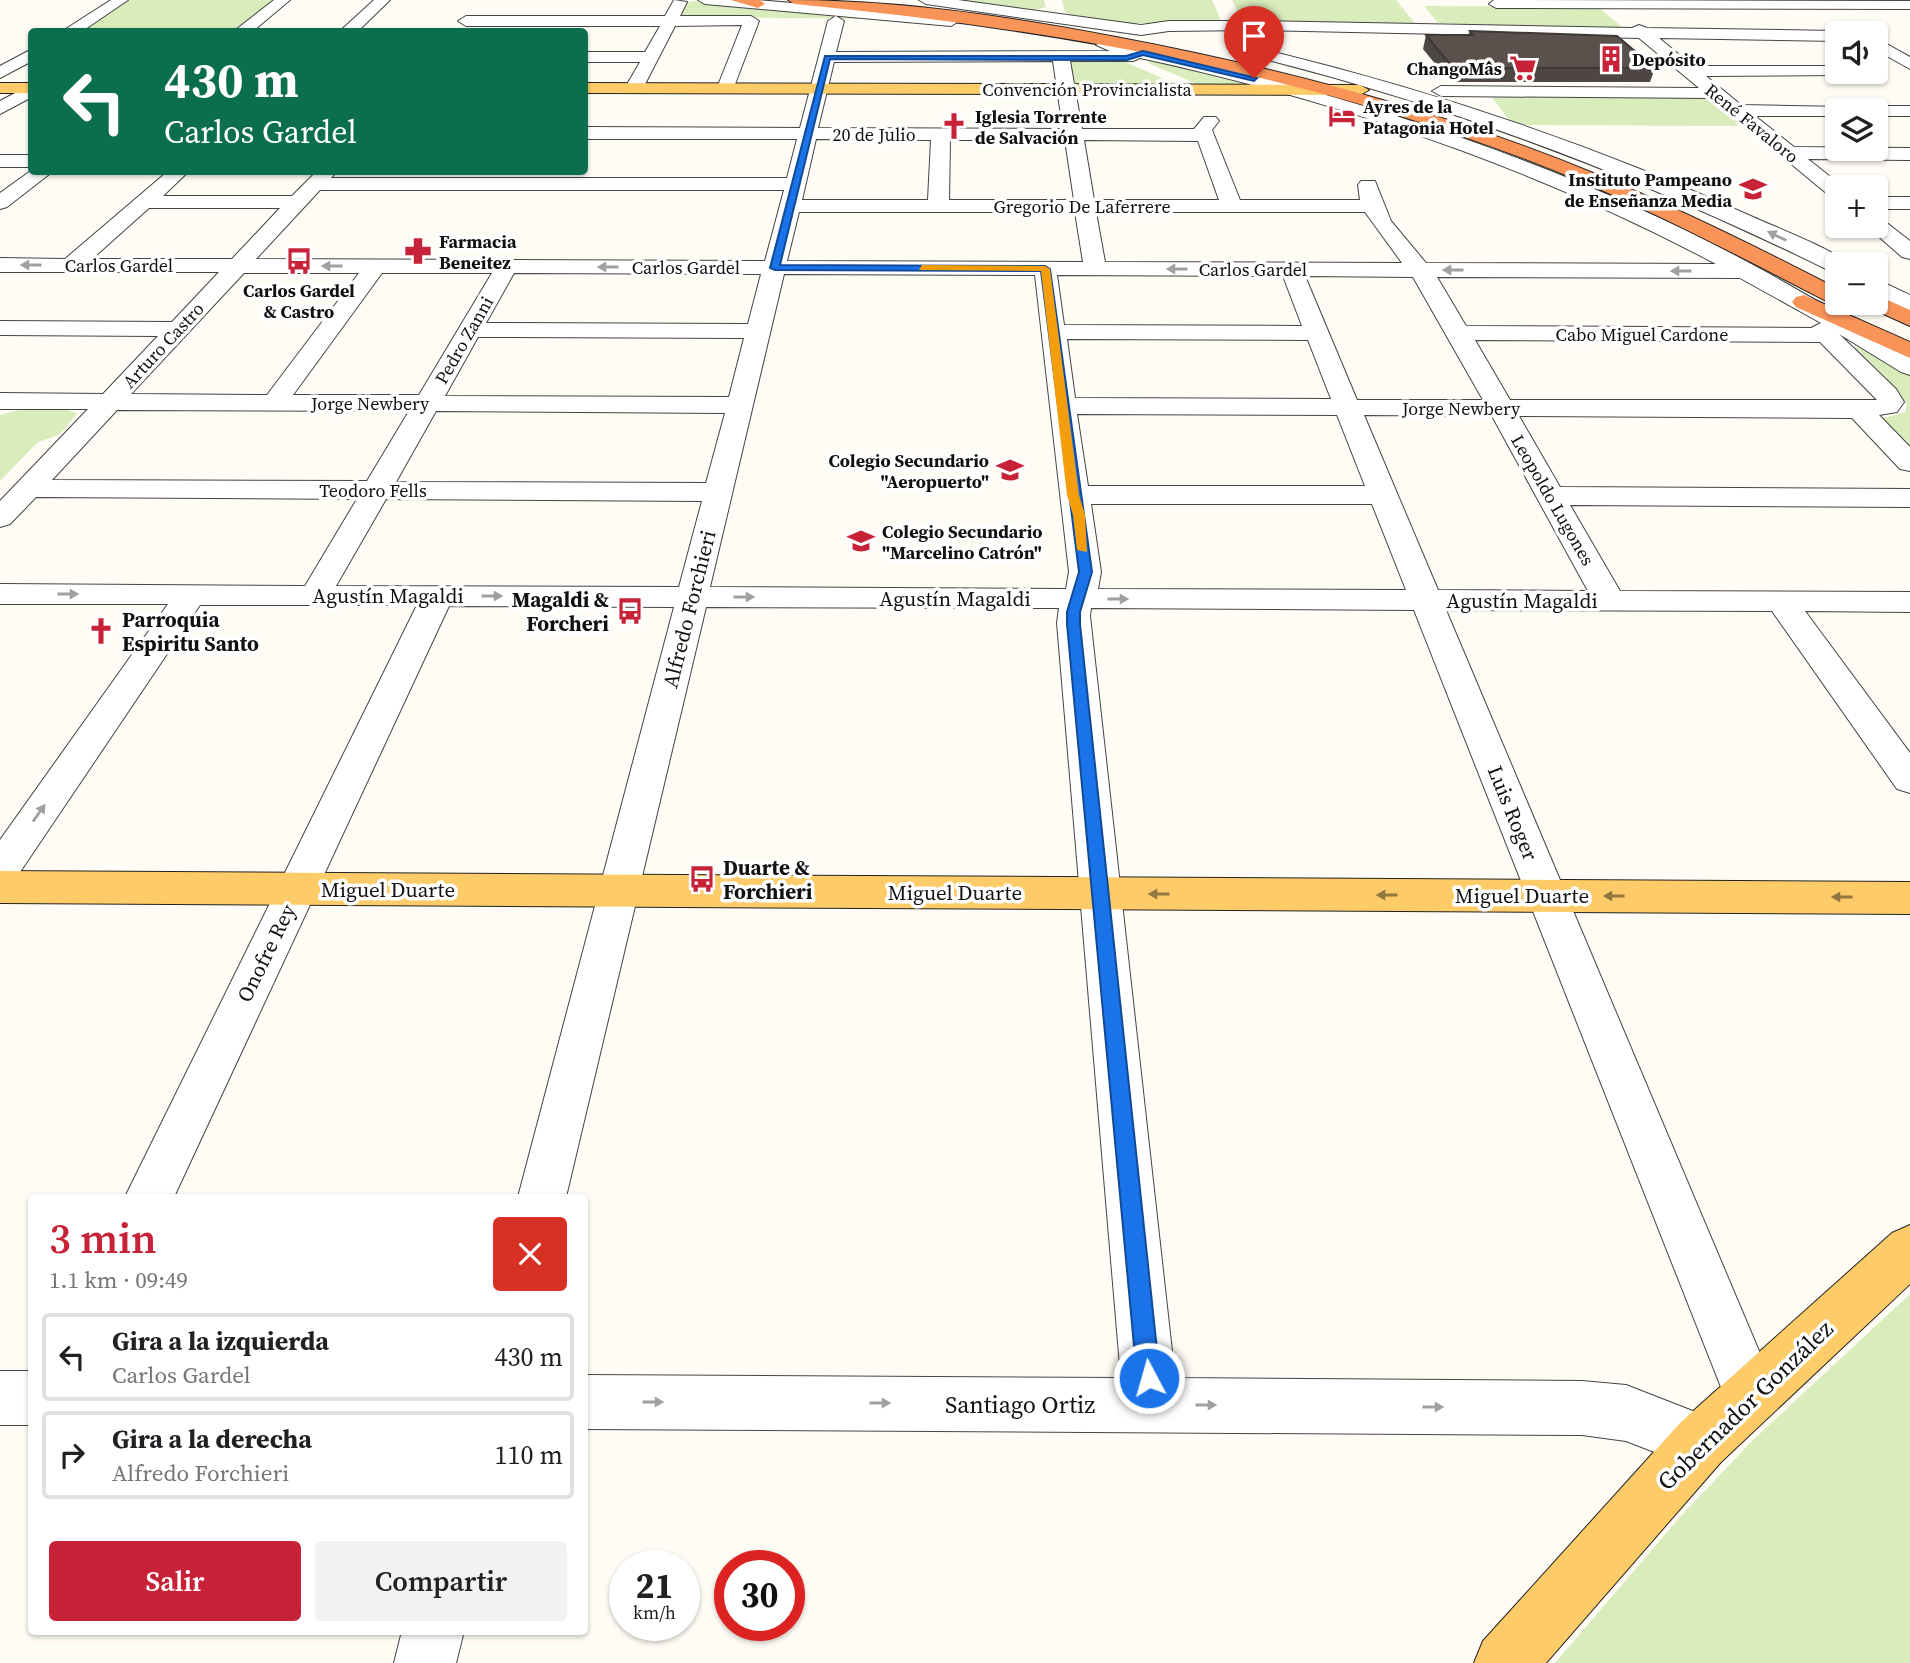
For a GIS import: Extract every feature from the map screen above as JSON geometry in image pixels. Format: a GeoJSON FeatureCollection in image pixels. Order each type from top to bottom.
{"type":"FeatureCollection","features":[{"type":"Feature","properties":{"kind":"highway"},"geometry":{"type":"LineString","coordinates":[[738,0],[758,4]]}},
{"type":"Feature","properties":{"kind":"highway"},"geometry":{"type":"LineString","coordinates":[[794,0],[1010,22],[1224,54],[1338,90],[1399,100],[1713,232],[1825,291]]}},
{"type":"Feature","properties":{"kind":"highway"},"geometry":{"type":"LineString","coordinates":[[846,0],[967,12],[1076,27],[1286,70]]}},
{"type":"Feature","properties":{"kind":"highway"},"geometry":{"type":"LineString","coordinates":[[1086,20],[1121,31],[1232,54],[1360,90],[1533,147],[1825,269]]}},
{"type":"Feature","properties":{"kind":"highway"},"geometry":{"type":"LineString","coordinates":[[1020,31],[1224,54]]}},
{"type":"Feature","properties":{"kind":"highway"},"geometry":{"type":"LineString","coordinates":[[1399,100],[1534,161],[1592,195]]}},
{"type":"Feature","properties":{"kind":"highway"},"geometry":{"type":"LineString","coordinates":[[1508,124],[1545,145],[1638,184],[1688,211]]}},
{"type":"Feature","properties":{"kind":"highway"},"geometry":{"type":"LineString","coordinates":[[1804,302],[1910,351]]}},
{"type":"Feature","properties":{"kind":"highway"},"geometry":{"type":"LineString","coordinates":[[1888,308],[1910,319]]}},
{"type":"Feature","properties":{"kind":"highway"},"geometry":{"type":"LineString","coordinates":[[1888,314],[1910,327]]}},
{"type":"Feature","properties":{"kind":"highway"},"geometry":{"type":"LineString","coordinates":[[1867,315],[1910,340]]}},
{"type":"Feature","properties":{"kind":"main road"},"geometry":{"type":"LineString","coordinates":[[0,88],[28,88]]}},
{"type":"Feature","properties":{"kind":"main road","name":"Convención Provincialista"},"geometry":{"type":"LineString","coordinates":[[588,88],[1360,90]]}},
{"type":"Feature","properties":{"kind":"main road","name":"Miguel Duarte"},"geometry":{"type":"LineString","coordinates":[[0,887],[1910,898]]}},
{"type":"Feature","properties":{"kind":"main road","name":"Gobernador González"},"geometry":{"type":"LineString","coordinates":[[1505,1663],[1701,1442],[1910,1250]]}},
{"type":"Feature","properties":{"kind":"street"},"geometry":{"type":"LineString","coordinates":[[76,28],[121,0]]}},
{"type":"Feature","properties":{"kind":"street"},"geometry":{"type":"LineString","coordinates":[[246,28],[283,0]]}},
{"type":"Feature","properties":{"kind":"street"},"geometry":{"type":"LineString","coordinates":[[352,28],[383,0]]}},
{"type":"Feature","properties":{"kind":"street"},"geometry":{"type":"LineString","coordinates":[[571,21],[588,0]]}},
{"type":"Feature","properties":{"kind":"street"},"geometry":{"type":"LineString","coordinates":[[591,133],[651,57],[681,0]]}},
{"type":"Feature","properties":{"kind":"street"},"geometry":{"type":"LineString","coordinates":[[705,0],[1020,31],[1297,90],[1447,137],[1592,195],[1749,271],[1910,367]]}},
{"type":"Feature","properties":{"kind":"street"},"geometry":{"type":"LineString","coordinates":[[926,0],[1054,8],[1086,20],[1141,30],[1224,54]]}},
{"type":"Feature","properties":{"kind":"street"},"geometry":{"type":"LineString","coordinates":[[461,26],[484,2]]}},
{"type":"Feature","properties":{"kind":"street","name":"René Favaloro"},"geometry":{"type":"LineString","coordinates":[[1604,2],[1825,182]]}},
{"type":"Feature","properties":{"kind":"street"},"geometry":{"type":"LineString","coordinates":[[1809,2],[1831,21]]}},
{"type":"Feature","properties":{"kind":"street"},"geometry":{"type":"LineString","coordinates":[[1476,4],[1809,2],[1910,5]]}},
{"type":"Feature","properties":{"kind":"street"},"geometry":{"type":"LineString","coordinates":[[1227,9],[1235,26]]}},
{"type":"Feature","properties":{"kind":"street"},"geometry":{"type":"LineString","coordinates":[[1416,11],[1429,26]]}},
{"type":"Feature","properties":{"kind":"street"},"geometry":{"type":"LineString","coordinates":[[461,26],[571,21],[925,20]]}},
{"type":"Feature","properties":{"kind":"street"},"geometry":{"type":"LineString","coordinates":[[923,58],[925,20]]}},
{"type":"Feature","properties":{"kind":"street"},"geometry":{"type":"LineString","coordinates":[[726,88],[751,21]]}},
{"type":"Feature","properties":{"kind":"street","name":"Alfredo Forchieri"},"geometry":{"type":"LineString","coordinates":[[543,1194],[836,21]]}},
{"type":"Feature","properties":{"kind":"street"},"geometry":{"type":"LineString","coordinates":[[1141,30],[1235,26],[1429,26],[1644,35],[1825,31]]}},
{"type":"Feature","properties":{"kind":"street"},"geometry":{"type":"LineString","coordinates":[[1888,36],[1899,36]]}},
{"type":"Feature","properties":{"kind":"street"},"geometry":{"type":"LineString","coordinates":[[1888,50],[1910,64]]}},
{"type":"Feature","properties":{"kind":"street"},"geometry":{"type":"LineString","coordinates":[[1252,52],[1399,100],[1508,124]]}},
{"type":"Feature","properties":{"kind":"street"},"geometry":{"type":"LineString","coordinates":[[827,57],[1061,58],[1135,55],[1200,90]]}},
{"type":"Feature","properties":{"kind":"street"},"geometry":{"type":"LineString","coordinates":[[0,73],[28,56]]}},
{"type":"Feature","properties":{"kind":"street"},"geometry":{"type":"LineString","coordinates":[[588,57],[651,57]]}},
{"type":"Feature","properties":{"kind":"street"},"geometry":{"type":"LineString","coordinates":[[1061,58],[1095,269]]}},
{"type":"Feature","properties":{"kind":"street"},"geometry":{"type":"LineString","coordinates":[[1689,71],[1825,71]]}},
{"type":"Feature","properties":{"kind":"street"},"geometry":{"type":"LineString","coordinates":[[1888,71],[1910,71]]}},
{"type":"Feature","properties":{"kind":"street","name":"Convención Provincialista"},"geometry":{"type":"LineString","coordinates":[[1360,90],[1399,100],[1475,91],[1716,93]]}},
{"type":"Feature","properties":{"kind":"street"},"geometry":{"type":"LineString","coordinates":[[0,109],[28,91]]}},
{"type":"Feature","properties":{"kind":"street"},"geometry":{"type":"LineString","coordinates":[[1475,91],[1499,119],[1508,124],[1672,188],[1825,269]]}},
{"type":"Feature","properties":{"kind":"street"},"geometry":{"type":"LineString","coordinates":[[1737,110],[1825,111]]}},
{"type":"Feature","properties":{"kind":"street"},"geometry":{"type":"LineString","coordinates":[[1888,111],[1910,111]]}},
{"type":"Feature","properties":{"kind":"street","name":"20 de Julio"},"geometry":{"type":"LineString","coordinates":[[591,133],[1073,135],[1208,128],[1232,206]]}},
{"type":"Feature","properties":{"kind":"street"},"geometry":{"type":"LineString","coordinates":[[938,206],[941,134]]}},
{"type":"Feature","properties":{"kind":"street"},"geometry":{"type":"LineString","coordinates":[[1789,153],[1910,153]]}},
{"type":"Feature","properties":{"kind":"street"},"geometry":{"type":"LineString","coordinates":[[0,161],[28,161]]}},
{"type":"Feature","properties":{"kind":"street"},"geometry":{"type":"LineString","coordinates":[[0,203],[38,175]]}},
{"type":"Feature","properties":{"kind":"street"},"geometry":{"type":"LineString","coordinates":[[71,265],[175,175]]}},
{"type":"Feature","properties":{"kind":"street"},"geometry":{"type":"LineString","coordinates":[[320,178],[552,178],[796,184]]}},
{"type":"Feature","properties":{"kind":"street","name":"Arturo Castro"},"geometry":{"type":"LineString","coordinates":[[0,518],[320,178]]}},
{"type":"Feature","properties":{"kind":"street","name":"Gregorio De Laferrere"},"geometry":{"type":"LineString","coordinates":[[790,206],[1232,206],[1371,195]]}},
{"type":"Feature","properties":{"kind":"street","name":"Leopoldo Lugones"},"geometry":{"type":"LineString","coordinates":[[1371,195],[1418,270],[1430,283],[1610,601]]}},
{"type":"Feature","properties":{"kind":"street"},"geometry":{"type":"LineString","coordinates":[[144,202],[298,202]]}},
{"type":"Feature","properties":{"kind":"street"},"geometry":{"type":"LineString","coordinates":[[1888,203],[1910,203]]}},
{"type":"Feature","properties":{"kind":"street"},"geometry":{"type":"LineString","coordinates":[[1888,234],[1910,252]]}},
{"type":"Feature","properties":{"kind":"street","name":"Carlos Gardel"},"geometry":{"type":"LineString","coordinates":[[0,265],[1749,271]]}},
{"type":"Feature","properties":{"kind":"street"},"geometry":{"type":"LineString","coordinates":[[274,403],[376,266]]}},
{"type":"Feature","properties":{"kind":"street","name":"Pedro Zanni"},"geometry":{"type":"LineString","coordinates":[[315,595],[507,267]]}},
{"type":"Feature","properties":{"kind":"street"},"geometry":{"type":"LineString","coordinates":[[1045,269],[1085,572],[1073,624],[1151,1405]]}},
{"type":"Feature","properties":{"kind":"street","name":"Luis Roger"},"geometry":{"type":"LineString","coordinates":[[1291,270],[1751,1396]]}},
{"type":"Feature","properties":{"kind":"street"},"geometry":{"type":"LineString","coordinates":[[1888,272],[1910,272]]}},
{"type":"Feature","properties":{"kind":"street"},"geometry":{"type":"LineString","coordinates":[[1888,292],[1910,304]]}},
{"type":"Feature","properties":{"kind":"street"},"geometry":{"type":"LineString","coordinates":[[1804,302],[1814,322],[1825,335]]}},
{"type":"Feature","properties":{"kind":"street"},"geometry":{"type":"LineString","coordinates":[[0,328],[179,329]]}},
{"type":"Feature","properties":{"kind":"street"},"geometry":{"type":"LineString","coordinates":[[470,330],[759,331]]}},
{"type":"Feature","properties":{"kind":"street"},"geometry":{"type":"LineString","coordinates":[[1053,332],[1317,333]]}},
{"type":"Feature","properties":{"kind":"street","name":"Cabo Miguel Cardone"},"geometry":{"type":"LineString","coordinates":[[1458,333],[1825,335]]}},
{"type":"Feature","properties":{"kind":"street","name":"Jorge Newbery"},"geometry":{"type":"LineString","coordinates":[[1062,407],[1886,408],[1890,400],[1825,335]]}},
{"type":"Feature","properties":{"kind":"street","name":"Jorge Newbery"},"geometry":{"type":"LineString","coordinates":[[0,401],[740,405]]}},
{"type":"Feature","properties":{"kind":"street"},"geometry":{"type":"LineString","coordinates":[[1859,410],[1910,463]]}},
{"type":"Feature","properties":{"kind":"street","name":"Teodoro Fells"},"geometry":{"type":"LineString","coordinates":[[28,488],[718,492]]}},
{"type":"Feature","properties":{"kind":"street"},"geometry":{"type":"LineString","coordinates":[[1073,495],[1383,495]]}},
{"type":"Feature","properties":{"kind":"street"},"geometry":{"type":"LineString","coordinates":[[1551,496],[1910,498]]}},
{"type":"Feature","properties":{"kind":"street","name":"Agustín Magaldi"},"geometry":{"type":"LineString","coordinates":[[0,594],[1910,602]]}},
{"type":"Feature","properties":{"kind":"street"},"geometry":{"type":"LineString","coordinates":[[0,870],[191,594]]}},
{"type":"Feature","properties":{"kind":"street","name":"Onofre Rey"},"geometry":{"type":"LineString","coordinates":[[150,1194],[438,596]]}},
{"type":"Feature","properties":{"kind":"street"},"geometry":{"type":"LineString","coordinates":[[1781,601],[1910,780]]}},
{"type":"Feature","properties":{"kind":"street"},"geometry":{"type":"LineString","coordinates":[[0,1398],[28,1398]]}},
{"type":"Feature","properties":{"kind":"street","name":"Santiago Ortiz"},"geometry":{"type":"LineString","coordinates":[[588,1402],[1597,1408],[1626,1413],[1701,1442]]}},
{"type":"Feature","properties":{"kind":"street"},"geometry":{"type":"LineString","coordinates":[[425,1663],[432,1635]]}},
{"type":"Feature","properties":{"kind":"green space"},"geometry":{"type":"Polygon","coordinates":[[[128,0],[278,0],[240,28],[82,28],[128,0]]]}},
{"type":"Feature","properties":{"kind":"green space"},"geometry":{"type":"Polygon","coordinates":[[[953,0],[1044,0],[1046,7],[1035,10],[953,0]]]}},
{"type":"Feature","properties":{"kind":"green space"},"geometry":{"type":"Polygon","coordinates":[[[1062,0],[1212,0],[1222,23],[1124,23],[1071,15],[1065,12],[1062,0]]]}},
{"type":"Feature","properties":{"kind":"green space"},"geometry":{"type":"Polygon","coordinates":[[[1232,0],[1396,0],[1415,23],[1243,23],[1232,0]]]}},
{"type":"Feature","properties":{"kind":"green space"},"geometry":{"type":"Polygon","coordinates":[[[694,1],[826,10],[881,19],[679,17],[686,3],[694,1]]]}},
{"type":"Feature","properties":{"kind":"green space"},"geometry":{"type":"Polygon","coordinates":[[[1424,6],[1598,7],[1627,31],[1438,23],[1424,6]]]}},
{"type":"Feature","properties":{"kind":"green space"},"geometry":{"type":"Polygon","coordinates":[[[1070,60],[1123,61],[1178,85],[1072,85],[1070,60]]]}},
{"type":"Feature","properties":{"kind":"green space"},"geometry":{"type":"Polygon","coordinates":[[[1152,60],[1262,85],[1202,86],[1148,63],[1152,60]]]}},
{"type":"Feature","properties":{"kind":"green space"},"geometry":{"type":"Polygon","coordinates":[[[1491,96],[1703,97],[1714,100],[1744,126],[1518,125],[1509,120],[1491,96]]]}},
{"type":"Feature","properties":{"kind":"green space"},"geometry":{"type":"Polygon","coordinates":[[[1864,347],[1910,375],[1910,452],[1881,419],[1905,412],[1907,404],[1852,351],[1853,348],[1864,347]]]}},
{"type":"Feature","properties":{"kind":"green space"},"geometry":{"type":"Polygon","coordinates":[[[22,409],[66,409],[77,414],[59,435],[38,442],[0,481],[0,415],[22,409]]]}},
{"type":"Feature","properties":{"kind":"green space"},"geometry":{"type":"Polygon","coordinates":[[[1910,1294],[1910,1663],[1555,1663],[1680,1517],[1753,1440],[1910,1294]]]}},
{"type":"Feature","properties":{"kind":"building"},"geometry":{"type":"Polygon","coordinates":[[[1470,31],[1617,36],[1655,68],[1453,68],[1426,35],[1473,35],[1470,31]]]}},
{"type":"Feature","properties":{"kind":"slow traffic"},"geometry":{"type":"LineString","coordinates":[[922,268],[1045,269],[1073,495],[1078,509],[1083,550]]}},
{"type":"Feature","properties":{"kind":"place","name":"Depósito"},"geometry":{"type":"Point","coordinates":[1611,59]}},
{"type":"Feature","properties":{"kind":"place","name":"ChangoMâs"},"geometry":{"type":"Point","coordinates":[1523,68]}},
{"type":"Feature","properties":{"kind":"place","name":"Ayres de la Patagonia Hotel"},"geometry":{"type":"Point","coordinates":[1342,116]}},
{"type":"Feature","properties":{"kind":"place","name":"Iglesia Torrente de Salvación"},"geometry":{"type":"Point","coordinates":[954,126]}},
{"type":"Feature","properties":{"kind":"place","name":"Instituto Pampeano de Enseñanza Media"},"geometry":{"type":"Point","coordinates":[1753,189]}},
{"type":"Feature","properties":{"kind":"place","name":"Farmacia Beneitez"},"geometry":{"type":"Point","coordinates":[418,251]}},
{"type":"Feature","properties":{"kind":"place","name":"Carlos Gardel & Castro"},"geometry":{"type":"Point","coordinates":[299,261]}},
{"type":"Feature","properties":{"kind":"place","name":"Colegio Secundario \"Aeropuerto\""},"geometry":{"type":"Point","coordinates":[1010,470]}},
{"type":"Feature","properties":{"kind":"place","name":"Colegio Secundario \"Marcelino Catrón\""},"geometry":{"type":"Point","coordinates":[861,541]}},
{"type":"Feature","properties":{"kind":"place","name":"Magaldi & Forcheri"},"geometry":{"type":"Point","coordinates":[630,611]}},
{"type":"Feature","properties":{"kind":"place","name":"Parroquia Espiritu Santo"},"geometry":{"type":"Point","coordinates":[101,631]}},
{"type":"Feature","properties":{"kind":"place","name":"Duarte & Forchieri"},"geometry":{"type":"Point","coordinates":[702,879]}},
{"type":"Feature","properties":{"kind":"route"},"geometry":{"type":"LineString","coordinates":[[1149,1378],[1073,624],[1073,612],[1084,583],[1085,572],[1045,269],[775,268],[827,57],[1127,58],[1143,53],[1254,78]]}}]}
